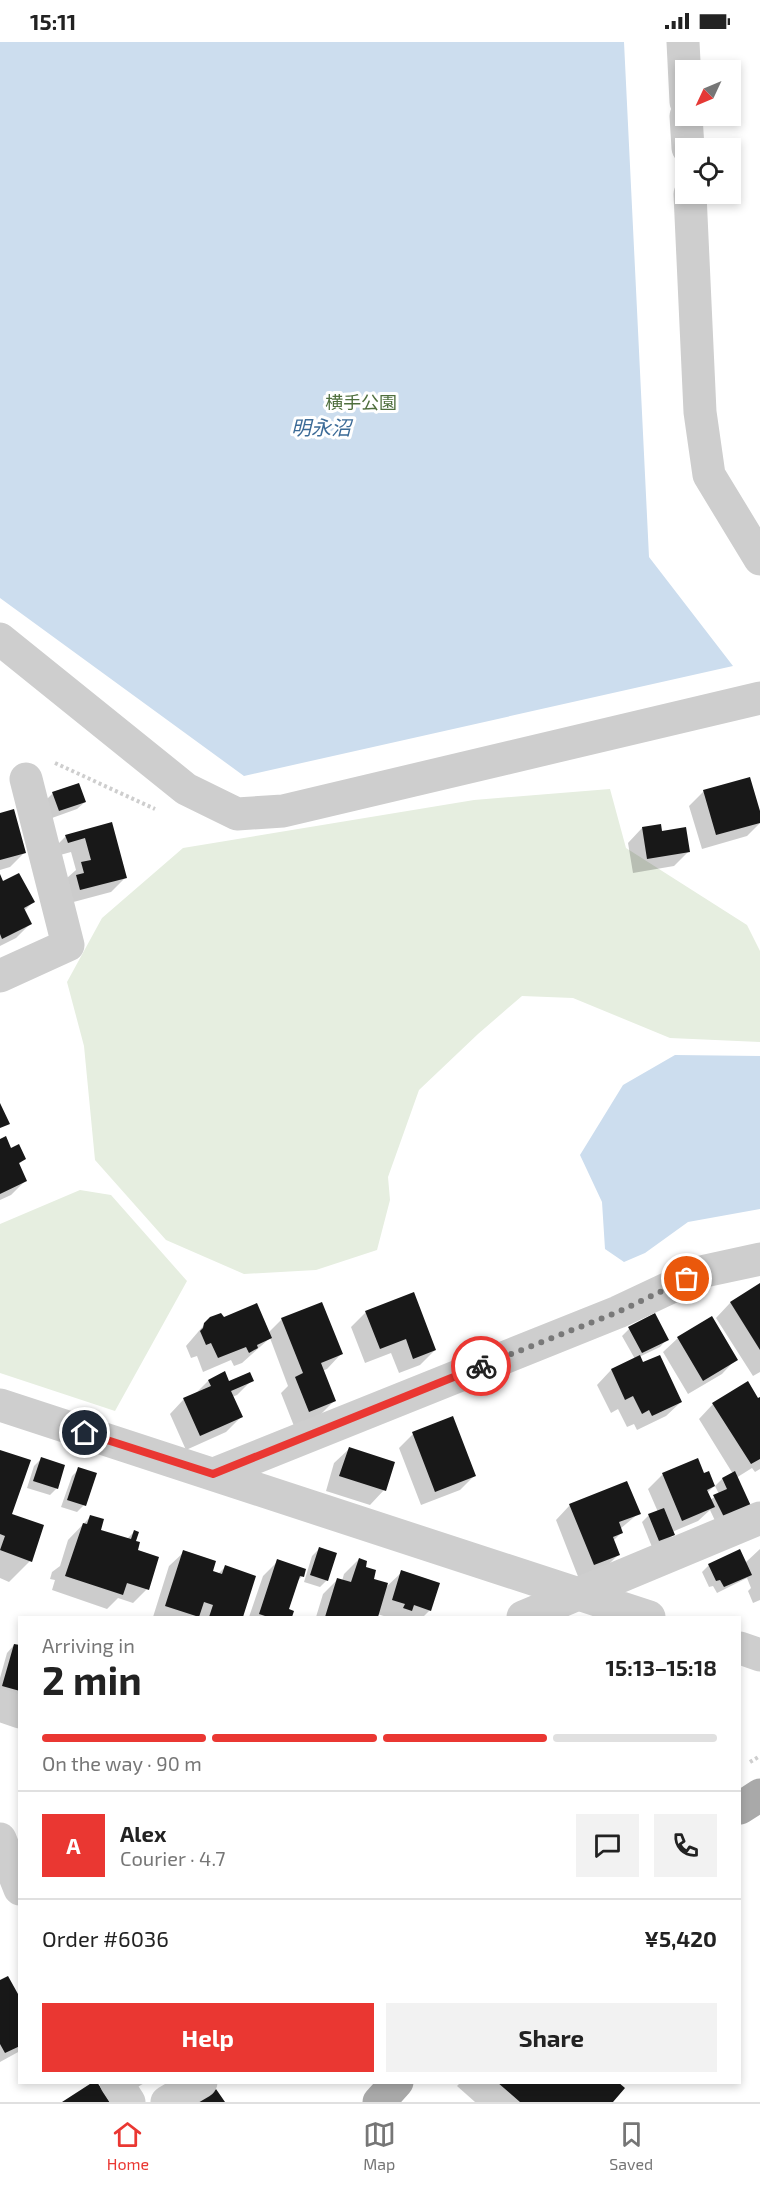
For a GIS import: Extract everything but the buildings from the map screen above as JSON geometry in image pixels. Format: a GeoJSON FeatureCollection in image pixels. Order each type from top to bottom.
{"type":"FeatureCollection","features":[{"type":"Feature","properties":{"kind":"main road"},"geometry":{"type":"LineString","coordinates":[[741,1807],[760,1795]]}},
{"type":"Feature","properties":{"kind":"main road"},"geometry":{"type":"LineString","coordinates":[[380,2102],[395,2084]]}},
{"type":"Feature","properties":{"kind":"street"},"geometry":{"type":"LineString","coordinates":[[683,42],[684,60]]}},
{"type":"Feature","properties":{"kind":"street"},"geometry":{"type":"LineString","coordinates":[[690,204],[700,412],[710,475],[760,559]]}},
{"type":"Feature","properties":{"kind":"street"},"geometry":{"type":"LineString","coordinates":[[0,639],[186,789],[237,814],[283,811],[760,698]]}},
{"type":"Feature","properties":{"kind":"street"},"geometry":{"type":"LineString","coordinates":[[0,976],[68,945],[38,770]]}},
{"type":"Feature","properties":{"kind":"street"},"geometry":{"type":"LineString","coordinates":[[213,1474],[618,1312],[705,1271],[760,1259]]}},
{"type":"Feature","properties":{"kind":"street"},"geometry":{"type":"LineString","coordinates":[[0,1405],[646,1616]]}},
{"type":"Feature","properties":{"kind":"street"},"geometry":{"type":"LineString","coordinates":[[526,1616],[760,1518]]}},
{"type":"Feature","properties":{"kind":"street"},"geometry":{"type":"LineString","coordinates":[[741,1648],[760,1655]]}},
{"type":"Feature","properties":{"kind":"street"},"geometry":{"type":"LineString","coordinates":[[0,1705],[18,1711]]}},
{"type":"Feature","properties":{"kind":"street"},"geometry":{"type":"LineString","coordinates":[[0,1832],[18,1824]]}},
{"type":"Feature","properties":{"kind":"street"},"geometry":{"type":"LineString","coordinates":[[0,1839],[18,1884]]}},
{"type":"Feature","properties":{"kind":"street"},"geometry":{"type":"LineString","coordinates":[[117,2084],[129,2102]]}},
{"type":"Feature","properties":{"kind":"street"},"geometry":{"type":"LineString","coordinates":[[167,2102],[198,2084]]}},
{"type":"Feature","properties":{"kind":"path"},"geometry":{"type":"LineString","coordinates":[[38,770],[157,810]]}},
{"type":"Feature","properties":{"kind":"shaded area"},"geometry":{"type":"Polygon","coordinates":[[[610,789],[626,848],[747,925],[760,951],[760,1042],[670,1038],[573,998],[522,996],[419,1090],[388,1177],[390,1200],[377,1250],[316,1270],[244,1274],[166,1240],[95,1160],[84,1046],[67,982],[102,918],[183,848],[474,800],[610,789]]]}},
{"type":"Feature","properties":{"kind":"shaded area"},"geometry":{"type":"Polygon","coordinates":[[[80,1190],[111,1195],[187,1281],[115,1411],[0,1373],[0,1224],[80,1190]]]}},
{"type":"Feature","properties":{"kind":"water","name":"明永沼"},"geometry":{"type":"Polygon","coordinates":[[[0,42],[624,42],[649,557],[733,666],[244,776],[0,598],[0,42]]]}},
{"type":"Feature","properties":{"kind":"water"},"geometry":{"type":"Polygon","coordinates":[[[675,1055],[760,1056],[760,1209],[688,1222],[645,1253],[624,1262],[605,1249],[602,1202],[580,1155],[623,1085],[675,1055]]]}},
{"type":"Feature","properties":{"kind":"way so far"},"geometry":{"type":"LineString","coordinates":[[481,1366],[618,1312],[687,1279]]}},
{"type":"Feature","properties":{"kind":"route"},"geometry":{"type":"LineString","coordinates":[[85,1433],[213,1474],[481,1366]]}},
{"type":"Feature","properties":{"kind":"park label","name":"横手公園"},"geometry":{"type":"Point","coordinates":[361,403]}}]}
